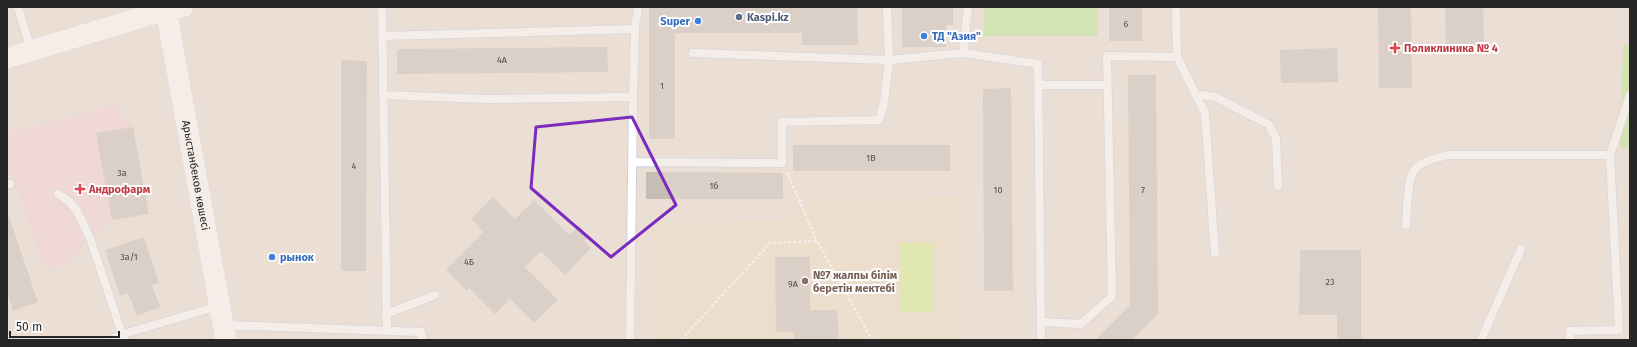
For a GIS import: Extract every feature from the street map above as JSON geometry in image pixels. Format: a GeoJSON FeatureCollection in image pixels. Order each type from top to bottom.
{"type":"FeatureCollection","features":[{"type":"Feature","properties":{"kind":"street"},"geometry":{"type":"LineString","coordinates":[[7,58],[175,9]]}},
{"type":"Feature","properties":{"kind":"street","name":"Арыстанбеков көшесі"},"geometry":{"type":"LineString","coordinates":[[175,9],[223,323]]}},
{"type":"Feature","properties":{"kind":"lane"},"geometry":{"type":"LineString","coordinates":[[18,7],[31,51]]}},
{"type":"Feature","properties":{"kind":"lane"},"geometry":{"type":"LineString","coordinates":[[382,7],[387,331]]}},
{"type":"Feature","properties":{"kind":"lane"},"geometry":{"type":"LineString","coordinates":[[630,340],[635,29],[638,7]]}},
{"type":"Feature","properties":{"kind":"lane"},"geometry":{"type":"LineString","coordinates":[[633,162],[782,163],[782,122],[880,120],[884,103],[889,60],[887,7]]}},
{"type":"Feature","properties":{"kind":"lane"},"geometry":{"type":"LineString","coordinates":[[963,53],[968,7]]}},
{"type":"Feature","properties":{"kind":"lane"},"geometry":{"type":"LineString","coordinates":[[1176,7],[1177,57],[1198,96],[1205,113],[1215,252]]}},
{"type":"Feature","properties":{"kind":"lane"},"geometry":{"type":"LineString","coordinates":[[383,36],[635,29]]}},
{"type":"Feature","properties":{"kind":"lane"},"geometry":{"type":"LineString","coordinates":[[693,53],[889,60],[963,53],[1038,64],[1041,340]]}},
{"type":"Feature","properties":{"kind":"lane"},"geometry":{"type":"LineString","coordinates":[[1041,322],[1081,324],[1112,296],[1107,56],[1177,57]]}},
{"type":"Feature","properties":{"kind":"lane"},"geometry":{"type":"LineString","coordinates":[[1038,85],[1107,85]]}},
{"type":"Feature","properties":{"kind":"lane"},"geometry":{"type":"LineString","coordinates":[[384,95],[486,99],[634,97]]}},
{"type":"Feature","properties":{"kind":"lane"},"geometry":{"type":"LineString","coordinates":[[1198,96],[1202,95],[1215,97],[1268,124],[1276,138],[1278,186]]}},
{"type":"Feature","properties":{"kind":"lane"},"geometry":{"type":"LineString","coordinates":[[1570,331],[1619,330],[1610,155],[1630,95]]}},
{"type":"Feature","properties":{"kind":"lane"},"geometry":{"type":"LineString","coordinates":[[1406,225],[1410,182],[1414,170],[1430,160],[1449,155],[1610,155]]}},
{"type":"Feature","properties":{"kind":"lane"},"geometry":{"type":"LineString","coordinates":[[58,194],[70,202],[77,210],[90,238],[124,337]]}},
{"type":"Feature","properties":{"kind":"lane"},"geometry":{"type":"LineString","coordinates":[[1481,340],[1521,249]]}},
{"type":"Feature","properties":{"kind":"lane"},"geometry":{"type":"LineString","coordinates":[[386,314],[435,295]]}},
{"type":"Feature","properties":{"kind":"lane"},"geometry":{"type":"LineString","coordinates":[[109,340],[223,323],[421,332],[422,340]]}},
{"type":"Feature","properties":{"kind":"lane"},"geometry":{"type":"LineString","coordinates":[[1563,340],[1570,331]]}},
{"type":"Feature","properties":{"kind":"lane"},"geometry":{"type":"LineString","coordinates":[[1570,331],[1570,340]]}},
{"type":"Feature","properties":{"kind":"path"},"geometry":{"type":"LineString","coordinates":[[782,163],[816,241],[872,340]]}},
{"type":"Feature","properties":{"kind":"path"},"geometry":{"type":"LineString","coordinates":[[681,340],[770,243],[816,241]]}},
{"type":"Feature","properties":{"kind":"highlighted area"},"geometry":{"type":"Polygon","coordinates":[[[632,117],[676,205],[611,257],[531,188],[536,127],[632,117]]]}},
{"type":"Feature","properties":{"kind":"shaded area","name":"Андрофарм"},"geometry":{"type":"Polygon","coordinates":[[[114,105],[133,127],[149,214],[112,220],[90,238],[66,264],[45,271],[7,161],[7,134],[114,105]]]}},
{"type":"Feature","properties":{"kind":"shaded area","name":"№7 жалпы білім беретін мектебі"},"geometry":{"type":"Polygon","coordinates":[[[958,197],[959,340],[651,340],[651,223],[787,221],[808,202],[958,197]]]}},
{"type":"Feature","properties":{"kind":"green space"},"geometry":{"type":"Polygon","coordinates":[[[984,7],[1097,7],[1098,36],[984,36],[984,7]]]}},
{"type":"Feature","properties":{"kind":"green space"},"geometry":{"type":"Polygon","coordinates":[[[1630,44],[1630,149],[1620,148],[1623,45],[1630,44]]]}},
{"type":"Feature","properties":{"kind":"green space"},"geometry":{"type":"Polygon","coordinates":[[[900,243],[934,243],[934,312],[900,312],[900,243]]]}},
{"type":"Feature","properties":{"kind":"building"},"geometry":{"type":"Polygon","coordinates":[[[649,7],[857,7],[858,45],[802,45],[802,33],[675,33],[675,139],[649,139],[649,7]]]}},
{"type":"Feature","properties":{"kind":"building","name":"ТД \"Азия\""},"geometry":{"type":"Polygon","coordinates":[[[902,7],[953,7],[953,25],[946,25],[946,47],[902,47],[902,7]]]}},
{"type":"Feature","properties":{"kind":"building"},"geometry":{"type":"Polygon","coordinates":[[[1109,7],[1142,7],[1142,41],[1109,41],[1109,7]]]}},
{"type":"Feature","properties":{"kind":"building","name":"Поликлиника № 4"},"geometry":{"type":"Polygon","coordinates":[[[1378,7],[1411,7],[1412,88],[1379,88],[1378,7]]]}},
{"type":"Feature","properties":{"kind":"building"},"geometry":{"type":"Polygon","coordinates":[[[1445,7],[1483,7],[1484,46],[1446,47],[1445,7]]]}},
{"type":"Feature","properties":{"kind":"building"},"geometry":{"type":"Polygon","coordinates":[[[607,47],[608,72],[397,74],[397,49],[607,47]]]}},
{"type":"Feature","properties":{"kind":"building"},"geometry":{"type":"Polygon","coordinates":[[[1337,48],[1338,82],[1281,83],[1280,50],[1337,48]]]}},
{"type":"Feature","properties":{"kind":"building"},"geometry":{"type":"Polygon","coordinates":[[[341,60],[367,61],[366,271],[341,271],[341,60]]]}},
{"type":"Feature","properties":{"kind":"building"},"geometry":{"type":"Polygon","coordinates":[[[1128,75],[1156,75],[1158,314],[1132,340],[1095,340],[1130,305],[1128,75]]]}},
{"type":"Feature","properties":{"kind":"building"},"geometry":{"type":"Polygon","coordinates":[[[1011,88],[1013,291],[984,291],[983,89],[1011,88]]]}},
{"type":"Feature","properties":{"kind":"building"},"geometry":{"type":"Polygon","coordinates":[[[133,127],[149,214],[112,220],[96,133],[133,127]]]}},
{"type":"Feature","properties":{"kind":"building"},"geometry":{"type":"Polygon","coordinates":[[[793,145],[950,145],[950,171],[793,171],[793,145]]]}},
{"type":"Feature","properties":{"kind":"building"},"geometry":{"type":"Polygon","coordinates":[[[646,172],[783,173],[783,199],[646,199],[646,172]]]}},
{"type":"Feature","properties":{"kind":"building"},"geometry":{"type":"Polygon","coordinates":[[[493,197],[515,219],[534,200],[569,235],[579,226],[589,237],[584,241],[591,248],[565,275],[541,251],[525,267],[558,300],[534,323],[510,299],[495,314],[469,288],[467,291],[446,270],[484,232],[471,219],[493,197]]]}},
{"type":"Feature","properties":{"kind":"building"},"geometry":{"type":"Polygon","coordinates":[[[7,216],[9,216],[38,302],[13,311],[7,293],[7,216]]]}},
{"type":"Feature","properties":{"kind":"building"},"geometry":{"type":"Polygon","coordinates":[[[144,237],[159,282],[152,285],[160,307],[137,316],[128,293],[120,296],[105,250],[144,237]]]}},
{"type":"Feature","properties":{"kind":"building"},"geometry":{"type":"Polygon","coordinates":[[[1300,250],[1361,250],[1361,340],[1337,340],[1337,315],[1299,315],[1300,250]]]}},
{"type":"Feature","properties":{"kind":"building"},"geometry":{"type":"Polygon","coordinates":[[[775,257],[810,257],[810,310],[837,310],[839,340],[795,340],[794,332],[776,332],[775,257]]]}},
{"type":"Feature","properties":{"kind":"place","name":"Kaspi.kz"},"geometry":{"type":"Point","coordinates":[739,17]}},
{"type":"Feature","properties":{"kind":"place","name":"Super"},"geometry":{"type":"Point","coordinates":[698,21]}},
{"type":"Feature","properties":{"kind":"place","name":"ТД \"Азия\""},"geometry":{"type":"Point","coordinates":[924,36]}},
{"type":"Feature","properties":{"kind":"place","name":"Поликлиника № 4"},"geometry":{"type":"Point","coordinates":[1395,48]}},
{"type":"Feature","properties":{"kind":"place","name":"Андрофарм"},"geometry":{"type":"Point","coordinates":[80,189]}},
{"type":"Feature","properties":{"kind":"place","name":"рынок"},"geometry":{"type":"Point","coordinates":[272,257]}},
{"type":"Feature","properties":{"kind":"place","name":"№7 жалпы білім беретін мектебі"},"geometry":{"type":"Point","coordinates":[805,281]}}]}
